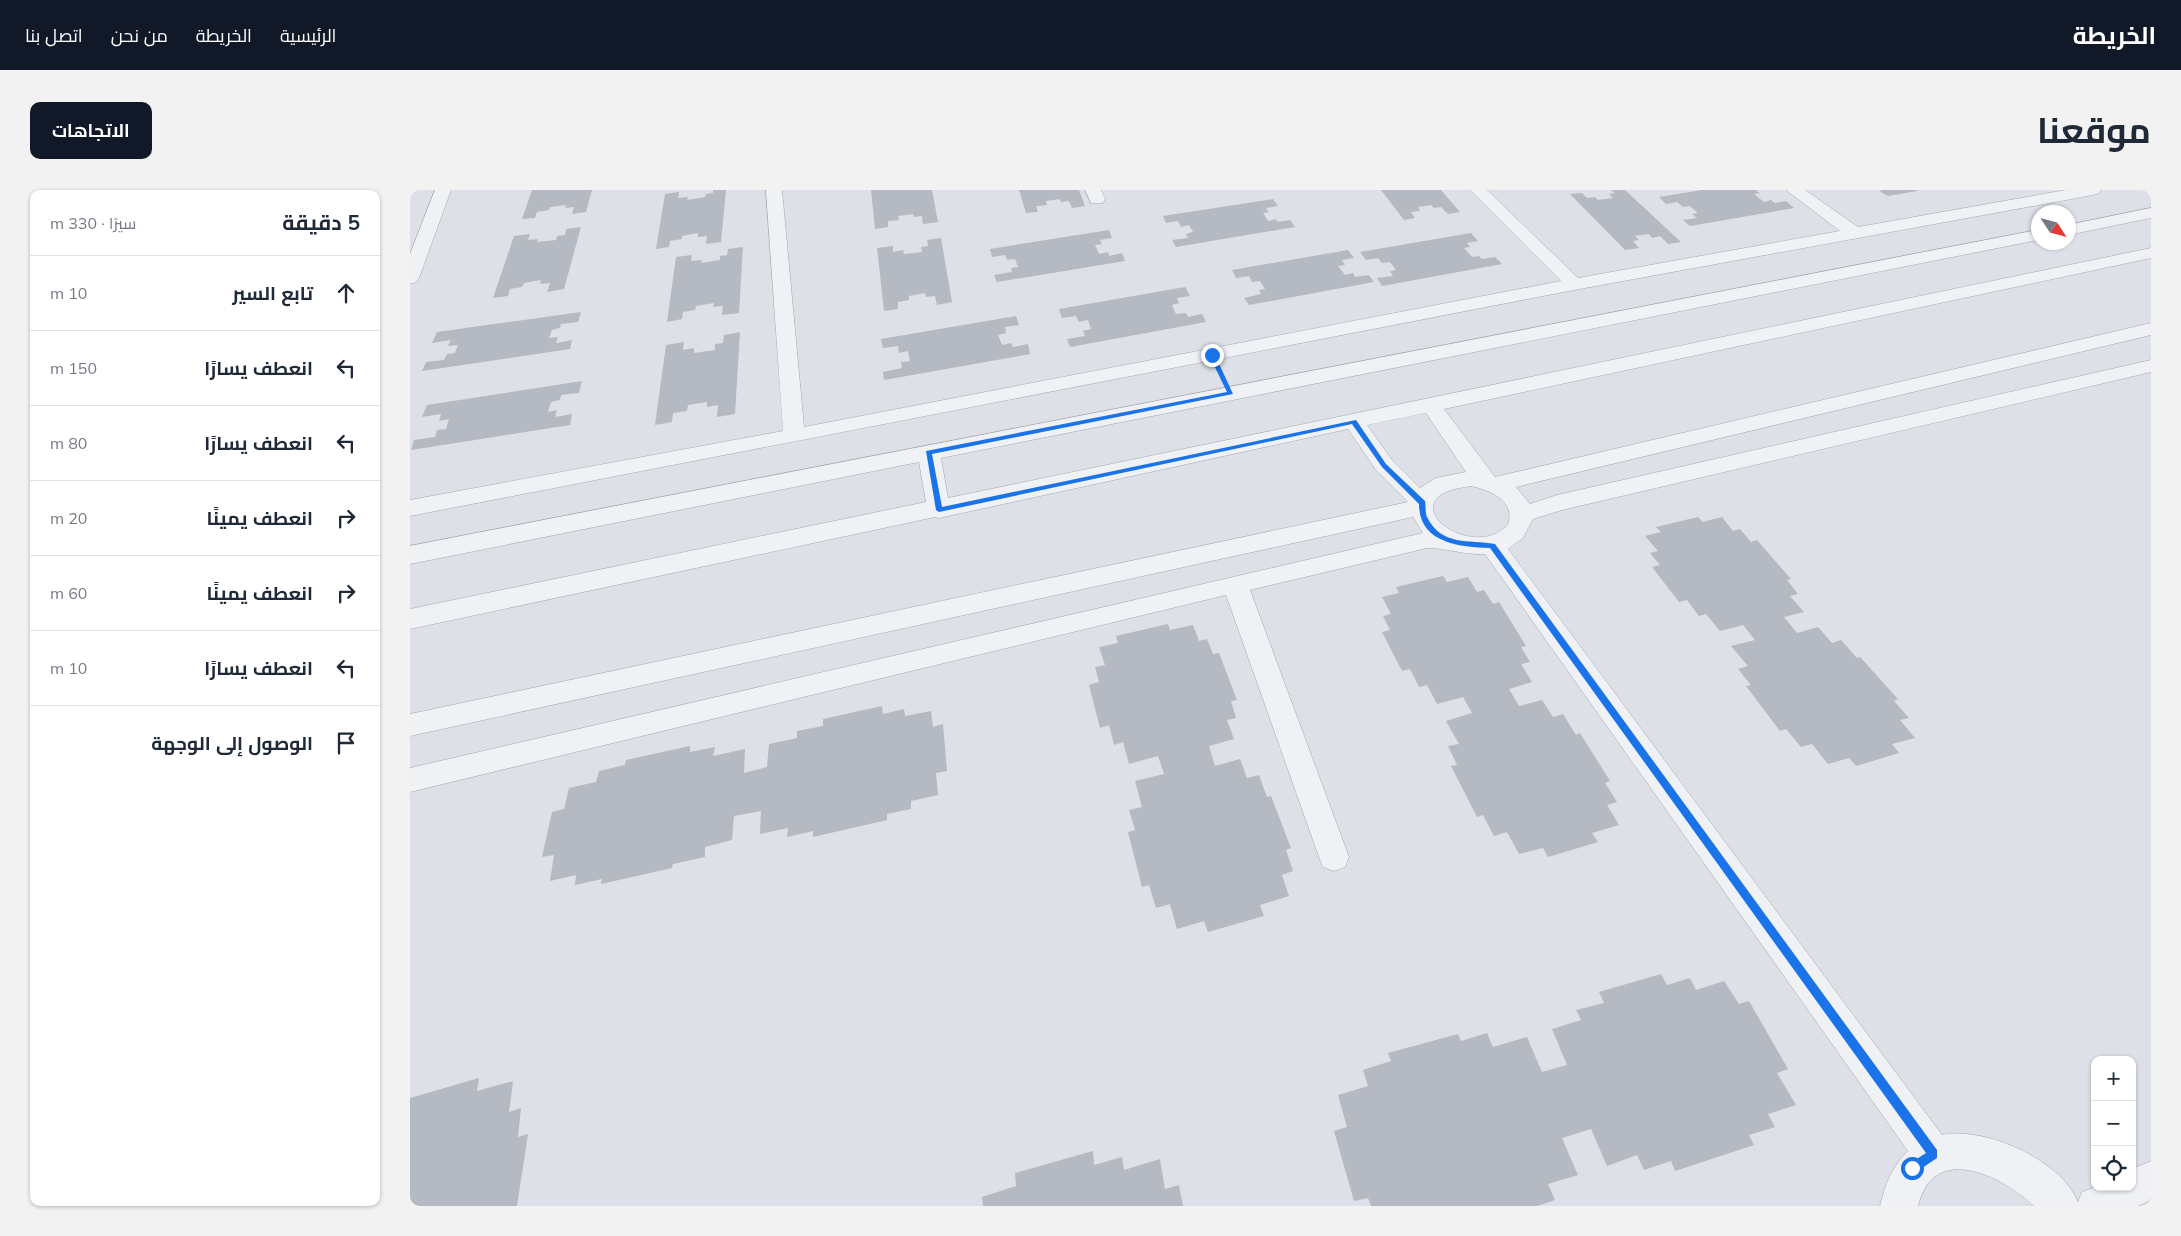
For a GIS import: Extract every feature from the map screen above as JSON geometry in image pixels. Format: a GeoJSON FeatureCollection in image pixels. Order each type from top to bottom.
{"type":"FeatureCollection","features":[{"type":"Feature","properties":{"kind":"street"},"geometry":{"type":"LineString","coordinates":[[410,278],[443,190]]}},
{"type":"Feature","properties":{"kind":"street"},"geometry":{"type":"LineString","coordinates":[[774,190],[794,436]]}},
{"type":"Feature","properties":{"kind":"street"},"geometry":{"type":"LineString","coordinates":[[1478,190],[1574,284]]}},
{"type":"Feature","properties":{"kind":"street"},"geometry":{"type":"LineString","coordinates":[[1794,190],[1855,234]]}},
{"type":"Feature","properties":{"kind":"street"},"geometry":{"type":"LineString","coordinates":[[410,555],[929,453],[1222,374],[1574,284],[2093,190]]}},
{"type":"Feature","properties":{"kind":"street"},"geometry":{"type":"LineString","coordinates":[[2076,228],[2151,213]]}},
{"type":"Feature","properties":{"kind":"street"},"geometry":{"type":"LineString","coordinates":[[410,508],[794,436],[1222,374],[2031,236]]}},
{"type":"Feature","properties":{"kind":"street"},"geometry":{"type":"LineString","coordinates":[[410,619],[939,510],[2151,253]]}},
{"type":"Feature","properties":{"kind":"street"},"geometry":{"type":"LineString","coordinates":[[1489,483],[2151,329]]}},
{"type":"Feature","properties":{"kind":"street"},"geometry":{"type":"LineString","coordinates":[[1523,514],[1556,503],[2151,366]]}},
{"type":"Feature","properties":{"kind":"street"},"geometry":{"type":"LineString","coordinates":[[1431,405],[1489,483]]}},
{"type":"Feature","properties":{"kind":"street"},"geometry":{"type":"LineString","coordinates":[[1354,422],[1384,465],[1422,505]]}},
{"type":"Feature","properties":{"kind":"street"},"geometry":{"type":"LineString","coordinates":[[929,453],[939,510]]}},
{"type":"Feature","properties":{"kind":"street"},"geometry":{"type":"LineString","coordinates":[[1471,479],[1489,483],[1514,497],[1523,514],[1516,534],[1506,541],[1492,545],[1461,545],[1446,540],[1427,525],[1422,516],[1422,505],[1427,494],[1445,482],[1471,479]]}},
{"type":"Feature","properties":{"kind":"street"},"geometry":{"type":"LineString","coordinates":[[410,725],[1422,505]]}},
{"type":"Feature","properties":{"kind":"street"},"geometry":{"type":"LineString","coordinates":[[410,780],[1404,544],[1446,540]]}},
{"type":"Feature","properties":{"kind":"street"},"geometry":{"type":"LineString","coordinates":[[1492,545],[1933,1154]]}},
{"type":"Feature","properties":{"kind":"street"},"geometry":{"type":"LineString","coordinates":[[1235,584],[1334,857]]}},
{"type":"Feature","properties":{"kind":"street"},"geometry":{"type":"LineString","coordinates":[[1898,1206],[1900,1191],[1912,1168],[1933,1154],[1966,1150],[2003,1161],[2039,1183],[2061,1206]]}},
{"type":"Feature","properties":{"kind":"street"},"geometry":{"type":"LineString","coordinates":[[2096,1206],[2151,1180]]}},
{"type":"Feature","properties":{"kind":"building"},"geometry":{"type":"Polygon","coordinates":[[[532,190],[592,190],[586,212],[572,214],[574,207],[565,208],[566,205],[550,207],[549,210],[537,212],[535,218],[522,219],[532,190]]]}},
{"type":"Feature","properties":{"kind":"building"},"geometry":{"type":"Polygon","coordinates":[[[713,190],[726,190],[721,242],[706,244],[707,236],[698,237],[698,233],[682,236],[682,239],[670,241],[669,247],[656,249],[665,194],[679,192],[678,198],[688,197],[687,200],[705,197],[706,194],[713,193],[713,190]]]}},
{"type":"Feature","properties":{"kind":"building"},"geometry":{"type":"Polygon","coordinates":[[[871,190],[932,190],[938,222],[923,224],[922,216],[914,217],[913,214],[898,216],[899,220],[888,221],[888,227],[875,229],[871,190]]]}},
{"type":"Feature","properties":{"kind":"building"},"geometry":{"type":"Polygon","coordinates":[[[1019,190],[1079,190],[1085,206],[1072,208],[1069,201],[1061,202],[1060,199],[1046,201],[1047,205],[1036,206],[1038,212],[1026,213],[1019,190]]]}},
{"type":"Feature","properties":{"kind":"building"},"geometry":{"type":"Polygon","coordinates":[[[1381,190],[1441,190],[1460,212],[1448,214],[1441,207],[1434,208],[1431,205],[1418,207],[1420,211],[1411,212],[1415,218],[1404,220],[1381,190]]]}},
{"type":"Feature","properties":{"kind":"building"},"geometry":{"type":"Polygon","coordinates":[[[1611,190],[1625,190],[1681,242],[1668,244],[1660,236],[1652,238],[1649,234],[1635,236],[1639,240],[1633,241],[1639,248],[1625,250],[1570,194],[1582,193],[1587,198],[1595,197],[1598,200],[1613,198],[1609,194],[1615,193],[1611,190]]]}},
{"type":"Feature","properties":{"kind":"building"},"geometry":{"type":"Polygon","coordinates":[[[1702,190],[1755,190],[1760,193],[1754,194],[1764,202],[1771,200],[1775,203],[1786,201],[1794,208],[1690,226],[1683,220],[1697,218],[1692,214],[1698,213],[1690,206],[1683,207],[1677,202],[1666,204],[1659,197],[1702,190]]]}},
{"type":"Feature","properties":{"kind":"building"},"geometry":{"type":"Polygon","coordinates":[[[1879,191],[1917,191],[1888,196],[1879,191]]]}},
{"type":"Feature","properties":{"kind":"building"},"geometry":{"type":"Polygon","coordinates":[[[1273,199],[1278,206],[1266,208],[1269,212],[1263,213],[1268,221],[1276,219],[1278,222],[1290,220],[1295,227],[1176,247],[1172,240],[1188,238],[1186,234],[1193,232],[1189,225],[1181,227],[1178,221],[1166,223],[1163,216],[1273,199]]]}},
{"type":"Feature","properties":{"kind":"building"},"geometry":{"type":"Polygon","coordinates":[[[581,227],[564,289],[547,292],[550,283],[540,284],[541,280],[524,283],[522,287],[510,289],[508,296],[493,298],[514,236],[530,234],[528,240],[538,239],[537,242],[556,240],[557,236],[565,235],[566,229],[581,227]]]}},
{"type":"Feature","properties":{"kind":"building"},"geometry":{"type":"Polygon","coordinates":[[[1109,230],[1112,238],[1100,240],[1102,244],[1095,245],[1099,254],[1108,252],[1109,256],[1122,253],[1125,261],[997,282],[994,275],[1012,272],[1011,268],[1018,267],[1015,259],[1007,260],[1005,255],[992,257],[990,249],[1109,230]]]}},
{"type":"Feature","properties":{"kind":"building"},"geometry":{"type":"Polygon","coordinates":[[[1471,233],[1478,241],[1467,243],[1470,247],[1464,248],[1472,257],[1479,256],[1482,259],[1495,257],[1502,264],[1382,286],[1377,278],[1393,276],[1390,271],[1396,270],[1390,262],[1382,263],[1378,258],[1366,260],[1360,252],[1471,233]]]}},
{"type":"Feature","properties":{"kind":"building"},"geometry":{"type":"Polygon","coordinates":[[[941,238],[952,302],[937,305],[935,296],[926,297],[925,293],[909,296],[909,300],[898,302],[898,309],[884,311],[877,248],[893,246],[893,252],[903,250],[904,254],[922,252],[921,247],[928,246],[927,240],[941,238]]]}},
{"type":"Feature","properties":{"kind":"building"},"geometry":{"type":"Polygon","coordinates":[[[743,247],[739,313],[722,315],[723,306],[713,307],[714,303],[696,306],[695,310],[683,312],[682,319],[667,322],[676,257],[692,255],[691,261],[702,260],[701,263],[720,260],[720,256],[727,255],[728,249],[743,247]]]}},
{"type":"Feature","properties":{"kind":"building"},"geometry":{"type":"Polygon","coordinates":[[[1348,250],[1354,258],[1342,260],[1345,265],[1338,266],[1345,275],[1353,273],[1355,277],[1369,275],[1374,282],[1249,305],[1244,298],[1261,294],[1259,290],[1265,289],[1260,281],[1252,282],[1249,276],[1236,278],[1232,270],[1348,250]]]}},
{"type":"Feature","properties":{"kind":"building"},"geometry":{"type":"Polygon","coordinates":[[[1185,287],[1190,296],[1177,298],[1179,303],[1172,305],[1176,314],[1186,313],[1188,317],[1202,314],[1206,322],[1070,347],[1067,339],[1085,336],[1083,331],[1091,329],[1088,320],[1079,322],[1076,316],[1062,318],[1059,309],[1185,287]]]}},
{"type":"Feature","properties":{"kind":"building"},"geometry":{"type":"Polygon","coordinates":[[[581,312],[578,322],[561,324],[560,328],[552,330],[549,338],[558,337],[556,343],[572,340],[570,349],[422,371],[426,362],[444,360],[447,354],[455,353],[458,345],[448,346],[451,340],[432,343],[437,332],[581,312]]]}},
{"type":"Feature","properties":{"kind":"building"},"geometry":{"type":"Polygon","coordinates":[[[1016,316],[1019,325],[1005,327],[1006,333],[998,335],[1002,345],[1011,343],[1013,347],[1028,344],[1030,354],[884,380],[883,372],[902,368],[901,362],[910,361],[908,351],[899,353],[898,346],[883,348],[881,339],[1016,316]]]}},
{"type":"Feature","properties":{"kind":"building"},"geometry":{"type":"Polygon","coordinates":[[[740,332],[735,414],[717,417],[718,405],[707,407],[707,402],[688,405],[687,411],[673,413],[672,422],[655,425],[666,345],[684,342],[683,350],[694,348],[694,353],[715,350],[715,344],[723,343],[724,335],[740,332]]]}},
{"type":"Feature","properties":{"kind":"building"},"geometry":{"type":"Polygon","coordinates":[[[582,381],[579,393],[561,395],[560,400],[551,402],[548,412],[557,410],[555,417],[572,414],[570,425],[411,450],[414,440],[435,437],[437,430],[446,429],[449,419],[439,421],[441,414],[422,417],[427,405],[582,381]]]}},
{"type":"Feature","properties":{"kind":"building"},"geometry":{"type":"Polygon","coordinates":[[[1698,517],[1703,522],[1722,517],[1733,531],[1740,529],[1751,542],[1757,540],[1791,579],[1787,580],[1798,594],[1790,596],[1804,612],[1784,617],[1797,633],[1818,627],[1832,643],[1841,640],[1857,658],[1860,657],[1898,699],[1894,701],[1909,718],[1900,720],[1915,738],[1892,744],[1899,753],[1856,766],[1849,758],[1828,764],[1812,744],[1801,747],[1786,729],[1780,731],[1746,686],[1751,685],[1738,669],[1748,666],[1731,646],[1755,640],[1743,625],[1720,631],[1706,614],[1699,616],[1687,600],[1679,602],[1652,567],[1660,565],[1650,553],[1658,551],[1645,536],[1661,532],[1656,527],[1698,517]]]}},
{"type":"Feature","properties":{"kind":"building"},"geometry":{"type":"Polygon","coordinates":[[[1443,576],[1447,582],[1468,577],[1477,592],[1484,590],[1493,604],[1499,602],[1526,646],[1521,647],[1530,662],[1521,664],[1532,682],[1509,689],[1519,706],[1542,700],[1553,717],[1563,714],[1576,735],[1580,733],[1610,781],[1605,783],[1617,802],[1607,805],[1619,825],[1592,833],[1598,842],[1548,857],[1543,848],[1519,854],[1507,832],[1494,836],[1483,815],[1477,817],[1451,766],[1457,765],[1448,746],[1459,744],[1446,721],[1472,713],[1463,697],[1437,704],[1427,685],[1419,687],[1410,669],[1402,671],[1382,632],[1390,630],[1383,616],[1391,614],[1382,597],[1399,593],[1396,587],[1443,576]]]}},
{"type":"Feature","properties":{"kind":"building"},"geometry":{"type":"Polygon","coordinates":[[[1168,624],[1170,630],[1193,625],[1199,641],[1207,639],[1213,654],[1219,653],[1237,700],[1231,701],[1236,718],[1227,720],[1234,739],[1209,746],[1215,766],[1240,759],[1247,778],[1259,775],[1267,797],[1271,796],[1291,848],[1286,850],[1293,871],[1282,875],[1289,896],[1260,905],[1264,916],[1208,932],[1204,921],[1177,929],[1170,904],[1156,908],[1149,885],[1142,887],[1128,832],[1135,830],[1129,810],[1142,807],[1135,781],[1164,774],[1158,756],[1129,764],[1123,742],[1114,745],[1109,725],[1100,728],[1089,685],[1099,682],[1095,667],[1105,665],[1099,647],[1118,643],[1116,636],[1168,624]]]}},
{"type":"Feature","properties":{"kind":"building"},"geometry":{"type":"Polygon","coordinates":[[[882,706],[883,714],[904,709],[905,716],[931,711],[933,727],[943,724],[947,771],[936,773],[938,795],[911,801],[911,809],[887,814],[887,820],[813,837],[813,831],[787,837],[788,828],[760,834],[761,811],[734,816],[732,840],[705,847],[705,857],[673,864],[672,868],[601,884],[602,879],[575,885],[576,875],[550,881],[554,855],[542,857],[552,812],[564,809],[569,788],[596,782],[599,771],[625,765],[626,760],[690,746],[690,752],[715,747],[713,756],[745,749],[744,773],[767,767],[769,744],[797,738],[797,731],[823,726],[823,719],[882,706]]]}},
{"type":"Feature","properties":{"kind":"building"},"geometry":{"type":"Polygon","coordinates":[[[1661,974],[1667,985],[1690,978],[1696,990],[1724,981],[1739,1004],[1749,1001],[1788,1069],[1777,1073],[1796,1105],[1768,1114],[1775,1127],[1749,1135],[1754,1145],[1675,1171],[1671,1161],[1644,1170],[1637,1155],[1607,1166],[1591,1129],[1562,1138],[1578,1175],[1548,1184],[1555,1200],[1537,1206],[1371,1206],[1368,1198],[1354,1201],[1334,1131],[1347,1127],[1338,1095],[1368,1086],[1363,1070],[1391,1061],[1388,1053],[1458,1034],[1461,1041],[1487,1033],[1493,1047],[1527,1037],[1542,1072],[1567,1065],[1552,1029],[1581,1020],[1576,1010],[1604,1003],[1599,992],[1661,974]]]}},
{"type":"Feature","properties":{"kind":"building"},"geometry":{"type":"Polygon","coordinates":[[[479,1078],[477,1091],[513,1081],[509,1112],[521,1108],[518,1137],[528,1134],[517,1206],[410,1206],[410,1098],[479,1078]]]}},
{"type":"Feature","properties":{"kind":"building"},"geometry":{"type":"Polygon","coordinates":[[[1093,1151],[1094,1165],[1122,1157],[1124,1170],[1160,1159],[1165,1189],[1179,1185],[1183,1206],[983,1206],[982,1197],[1016,1186],[1015,1173],[1093,1151]]]}},
{"type":"Feature","properties":{"kind":"route"},"geometry":{"type":"LineString","coordinates":[[1212,355],[1231,393],[929,453],[939,510],[1354,422],[1384,465],[1422,503],[1422,516],[1435,533],[1446,540],[1461,545],[1476,547],[1492,545],[1933,1154],[1912,1168]]}}]}
